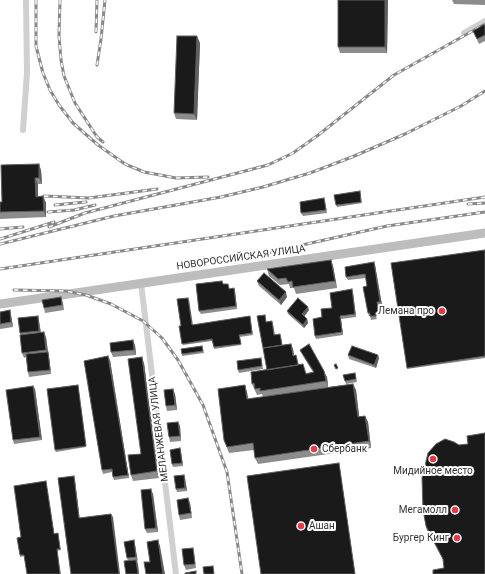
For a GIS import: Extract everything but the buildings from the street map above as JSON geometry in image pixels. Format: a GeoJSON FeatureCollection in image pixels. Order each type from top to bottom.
{"type":"FeatureCollection","features":[{"type":"Feature","properties":{"kind":"main road","name":"НОВОРОССИЙСКАЯ УЛИЦА"},"geometry":{"type":"LineString","coordinates":[[0,304],[485,233]]}},
{"type":"Feature","properties":{"kind":"street"},"geometry":{"type":"LineString","coordinates":[[23,130],[27,73],[26,0]]}},
{"type":"Feature","properties":{"kind":"street"},"geometry":{"type":"LineString","coordinates":[[464,33],[485,21]]}},
{"type":"Feature","properties":{"kind":"street","name":"МЕЛАНЖЕВАЯ УЛИЦА"},"geometry":{"type":"LineString","coordinates":[[141,283],[176,574]]}},
{"type":"Feature","properties":{"kind":"railway"},"geometry":{"type":"LineString","coordinates":[[36,0],[36,46],[43,73],[50,90],[73,123],[98,145],[125,164],[144,172],[176,178],[208,177]]}},
{"type":"Feature","properties":{"kind":"railway"},"geometry":{"type":"LineString","coordinates":[[60,0],[59,36],[64,76],[75,103],[97,137],[103,142]]}},
{"type":"Feature","properties":{"kind":"railway"},"geometry":{"type":"LineString","coordinates":[[96,32],[97,0]]}},
{"type":"Feature","properties":{"kind":"railway"},"geometry":{"type":"LineString","coordinates":[[97,65],[105,0]]}},
{"type":"Feature","properties":{"kind":"railway"},"geometry":{"type":"LineString","coordinates":[[49,227],[85,213],[268,165],[293,153],[317,136],[394,75],[485,24]]}},
{"type":"Feature","properties":{"kind":"railway"},"geometry":{"type":"LineString","coordinates":[[0,244],[114,216],[221,197],[263,187],[310,173],[405,134],[461,106],[485,91]]}},
{"type":"Feature","properties":{"kind":"railway"},"geometry":{"type":"LineString","coordinates":[[44,196],[89,198],[157,189]]}},
{"type":"Feature","properties":{"kind":"railway"},"geometry":{"type":"LineString","coordinates":[[0,269],[485,197]]}},
{"type":"Feature","properties":{"kind":"railway"},"geometry":{"type":"LineString","coordinates":[[55,205],[86,202]]}},
{"type":"Feature","properties":{"kind":"railway"},"geometry":{"type":"LineString","coordinates":[[468,204],[485,203]]}},
{"type":"Feature","properties":{"kind":"railway"},"geometry":{"type":"LineString","coordinates":[[48,212],[74,210],[95,205]]}},
{"type":"Feature","properties":{"kind":"railway"},"geometry":{"type":"LineString","coordinates":[[219,259],[262,254],[387,226],[485,212]]}},
{"type":"Feature","properties":{"kind":"railway"},"geometry":{"type":"LineString","coordinates":[[0,239],[54,222]]}},
{"type":"Feature","properties":{"kind":"railway"},"geometry":{"type":"LineString","coordinates":[[0,229],[23,227]]}},
{"type":"Feature","properties":{"kind":"railway"},"geometry":{"type":"LineString","coordinates":[[14,290],[66,291],[86,295],[111,304],[143,321],[162,338],[178,360],[203,405],[227,472],[242,574]]}},
{"type":"Feature","properties":{"kind":"place","name":"Лемана про"},"geometry":{"type":"Point","coordinates":[442,311]}},
{"type":"Feature","properties":{"kind":"place","name":"Сбербанк"},"geometry":{"type":"Point","coordinates":[314,449]}},
{"type":"Feature","properties":{"kind":"place","name":"Мидийное место"},"geometry":{"type":"Point","coordinates":[433,459]}},
{"type":"Feature","properties":{"kind":"place","name":"Мегамолл"},"geometry":{"type":"Point","coordinates":[455,510]}},
{"type":"Feature","properties":{"kind":"place","name":"Ашан"},"geometry":{"type":"Point","coordinates":[301,526]}},
{"type":"Feature","properties":{"kind":"place","name":"Бургер Кинг"},"geometry":{"type":"Point","coordinates":[457,538]}}]}
